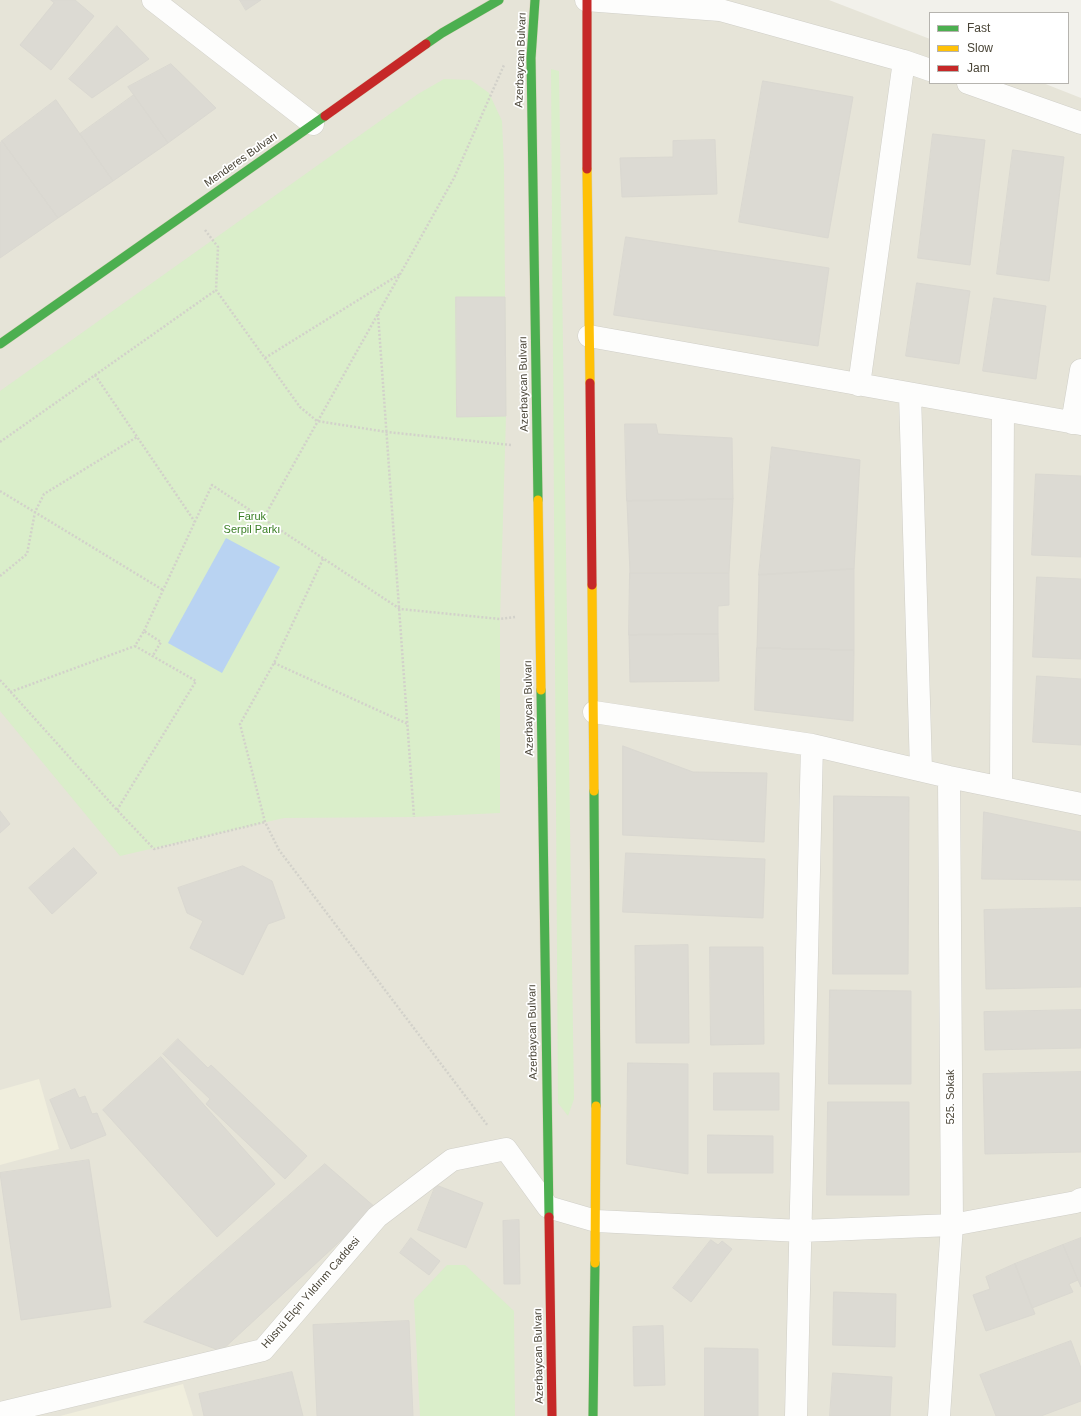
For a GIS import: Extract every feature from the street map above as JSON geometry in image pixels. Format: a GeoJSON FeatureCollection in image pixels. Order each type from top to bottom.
{"type":"FeatureCollection","features":[{"type":"Feature","properties":{"kind":"main road","name":"Menderes Bulvarı"},"geometry":{"type":"LineString","coordinates":[[0,344],[442,33],[500,0]]}},
{"type":"Feature","properties":{"kind":"main road","name":"Azerbaycan Bulvarı"},"geometry":{"type":"LineString","coordinates":[[535,0],[531,58],[552,1416]]}},
{"type":"Feature","properties":{"kind":"main road"},"geometry":{"type":"LineString","coordinates":[[587,0],[594,712],[596,1221],[593,1416]]}},
{"type":"Feature","properties":{"kind":"street"},"geometry":{"type":"LineString","coordinates":[[152,0],[313,124]]}},
{"type":"Feature","properties":{"kind":"street"},"geometry":{"type":"LineString","coordinates":[[587,0],[720,10],[904,61],[929,70]]}},
{"type":"Feature","properties":{"kind":"street"},"geometry":{"type":"LineString","coordinates":[[859,385],[904,61]]}},
{"type":"Feature","properties":{"kind":"street"},"geometry":{"type":"LineString","coordinates":[[971,84],[1081,123]]}},
{"type":"Feature","properties":{"kind":"street"},"geometry":{"type":"LineString","coordinates":[[590,336],[1077,423],[1081,370]]}},
{"type":"Feature","properties":{"kind":"street"},"geometry":{"type":"LineString","coordinates":[[910,394],[921,770]]}},
{"type":"Feature","properties":{"kind":"street"},"geometry":{"type":"LineString","coordinates":[[1001,787],[1003,410]]}},
{"type":"Feature","properties":{"kind":"street"},"geometry":{"type":"LineString","coordinates":[[594,712],[812,745],[949,777],[1081,804]]}},
{"type":"Feature","properties":{"kind":"street"},"geometry":{"type":"LineString","coordinates":[[796,1416],[812,745]]}},
{"type":"Feature","properties":{"kind":"street","name":"525. Sokak"},"geometry":{"type":"LineString","coordinates":[[939,1416],[952,1225],[949,777]]}},
{"type":"Feature","properties":{"kind":"street"},"geometry":{"type":"LineString","coordinates":[[506,1149],[548,1207],[596,1221],[800,1231],[952,1225],[1081,1200]]}},
{"type":"Feature","properties":{"kind":"street","name":"Hüsnü Elçin Yıldırım Caddesi"},"geometry":{"type":"LineString","coordinates":[[0,1413],[263,1350],[377,1217],[452,1160],[506,1149]]}},
{"type":"Feature","properties":{"kind":"path"},"geometry":{"type":"LineString","coordinates":[[263,519],[454,178],[505,64],[531,58]]}},
{"type":"Feature","properties":{"kind":"path"},"geometry":{"type":"LineString","coordinates":[[190,210],[218,247],[216,290],[300,408],[318,421],[387,432],[506,445],[537,446]]}},
{"type":"Feature","properties":{"kind":"path"},"geometry":{"type":"LineString","coordinates":[[265,358],[400,274]]}},
{"type":"Feature","properties":{"kind":"path"},"geometry":{"type":"LineString","coordinates":[[0,442],[216,290]]}},
{"type":"Feature","properties":{"kind":"path"},"geometry":{"type":"LineString","coordinates":[[378,313],[414,817]]}},
{"type":"Feature","properties":{"kind":"path"},"geometry":{"type":"LineString","coordinates":[[95,375],[195,522]]}},
{"type":"Feature","properties":{"kind":"path"},"geometry":{"type":"LineString","coordinates":[[0,576],[27,554],[35,512],[44,494],[137,437]]}},
{"type":"Feature","properties":{"kind":"path"},"geometry":{"type":"LineString","coordinates":[[10,692],[135,646],[144,631],[212,486],[400,609],[500,619],[539,613]]}},
{"type":"Feature","properties":{"kind":"path"},"geometry":{"type":"LineString","coordinates":[[0,491],[163,590]]}},
{"type":"Feature","properties":{"kind":"path"},"geometry":{"type":"LineString","coordinates":[[323,559],[274,663],[240,724],[265,822],[279,850],[506,1149]]}},
{"type":"Feature","properties":{"kind":"path"},"geometry":{"type":"LineString","coordinates":[[144,631],[161,642],[152,657]]}},
{"type":"Feature","properties":{"kind":"path"},"geometry":{"type":"LineString","coordinates":[[117,810],[196,682],[135,646]]}},
{"type":"Feature","properties":{"kind":"path"},"geometry":{"type":"LineString","coordinates":[[274,663],[408,724]]}},
{"type":"Feature","properties":{"kind":"path"},"geometry":{"type":"LineString","coordinates":[[0,680],[154,849],[265,822]]}},
{"type":"Feature","properties":{"kind":"shaded area"},"geometry":{"type":"Polygon","coordinates":[[[0,0],[829,0],[929,39],[929,84],[1046,84],[1081,98],[1081,1416],[0,1416],[0,0]]]}},
{"type":"Feature","properties":{"kind":"shaded area"},"geometry":{"type":"Polygon","coordinates":[[[39,1079],[59,1149],[0,1165],[0,1090],[39,1079]]]}},
{"type":"Feature","properties":{"kind":"shaded area"},"geometry":{"type":"Polygon","coordinates":[[[183,1384],[193,1416],[60,1416],[183,1384]]]}},
{"type":"Feature","properties":{"kind":"green space"},"geometry":{"type":"Polygon","coordinates":[[[551,69],[559,71],[574,1099],[568,1116],[558,1103],[551,69]]]}},
{"type":"Feature","properties":{"kind":"green space","name":"Faruk Serpil Parkı"},"geometry":{"type":"Polygon","coordinates":[[[444,79],[471,80],[489,93],[502,121],[504,167],[506,416],[500,619],[500,813],[414,817],[284,818],[120,856],[0,711],[0,391],[418,94],[444,79]]]}},
{"type":"Feature","properties":{"kind":"green space"},"geometry":{"type":"Polygon","coordinates":[[[447,1265],[465,1265],[514,1311],[515,1416],[420,1416],[414,1300],[447,1265]]]}},
{"type":"Feature","properties":{"kind":"water"},"geometry":{"type":"Polygon","coordinates":[[[226,538],[280,567],[222,673],[168,643],[226,538]]]}},
{"type":"Feature","properties":{"kind":"building"},"geometry":{"type":"Polygon","coordinates":[[[51,0],[75,0],[94,16],[51,70],[20,45],[54,3],[51,0]]]}},
{"type":"Feature","properties":{"kind":"building"},"geometry":{"type":"Polygon","coordinates":[[[240,0],[261,0],[246,10],[240,0]]]}},
{"type":"Feature","properties":{"kind":"building"},"geometry":{"type":"Polygon","coordinates":[[[117,26],[149,59],[92,98],[69,79],[117,26]]]}},
{"type":"Feature","properties":{"kind":"building"},"geometry":{"type":"Polygon","coordinates":[[[171,64],[216,108],[168,143],[128,87],[171,64]]]}},
{"type":"Feature","properties":{"kind":"building"},"geometry":{"type":"Polygon","coordinates":[[[763,81],[853,97],[828,238],[739,222],[763,81]]]}},
{"type":"Feature","properties":{"kind":"building"},"geometry":{"type":"Polygon","coordinates":[[[134,95],[168,143],[113,181],[80,134],[134,95]]]}},
{"type":"Feature","properties":{"kind":"building"},"geometry":{"type":"Polygon","coordinates":[[[56,100],[113,181],[58,218],[2,141],[56,100]]]}},
{"type":"Feature","properties":{"kind":"building"},"geometry":{"type":"Polygon","coordinates":[[[933,134],[985,140],[970,265],[918,258],[933,134]]]}},
{"type":"Feature","properties":{"kind":"building"},"geometry":{"type":"Polygon","coordinates":[[[715,140],[717,194],[622,197],[620,158],[673,157],[673,141],[715,140]]]}},
{"type":"Feature","properties":{"kind":"building"},"geometry":{"type":"Polygon","coordinates":[[[2,141],[58,218],[0,258],[0,144],[2,141]]]}},
{"type":"Feature","properties":{"kind":"building"},"geometry":{"type":"Polygon","coordinates":[[[1013,150],[1064,157],[1049,281],[997,274],[1013,150]]]}},
{"type":"Feature","properties":{"kind":"building"},"geometry":{"type":"Polygon","coordinates":[[[626,237],[829,268],[818,346],[614,315],[626,237]]]}},
{"type":"Feature","properties":{"kind":"building"},"geometry":{"type":"Polygon","coordinates":[[[917,283],[970,291],[959,364],[906,356],[917,283]]]}},
{"type":"Feature","properties":{"kind":"building"},"geometry":{"type":"Polygon","coordinates":[[[456,297],[505,297],[506,416],[457,417],[456,297]]]}},
{"type":"Feature","properties":{"kind":"building"},"geometry":{"type":"Polygon","coordinates":[[[994,298],[1046,306],[1036,379],[983,371],[994,298]]]}},
{"type":"Feature","properties":{"kind":"building"},"geometry":{"type":"Polygon","coordinates":[[[625,424],[656,424],[658,434],[732,438],[733,499],[627,501],[625,424]]]}},
{"type":"Feature","properties":{"kind":"building"},"geometry":{"type":"Polygon","coordinates":[[[772,447],[860,460],[854,569],[759,575],[772,447]]]}},
{"type":"Feature","properties":{"kind":"building"},"geometry":{"type":"Polygon","coordinates":[[[1036,474],[1081,476],[1081,557],[1032,555],[1036,474]]]}},
{"type":"Feature","properties":{"kind":"building"},"geometry":{"type":"Polygon","coordinates":[[[733,499],[729,573],[630,573],[627,501],[733,499]]]}},
{"type":"Feature","properties":{"kind":"building"},"geometry":{"type":"Polygon","coordinates":[[[854,569],[854,650],[757,648],[759,575],[854,569]]]}},
{"type":"Feature","properties":{"kind":"building"},"geometry":{"type":"Polygon","coordinates":[[[630,573],[729,573],[729,605],[718,606],[718,634],[629,635],[630,573]]]}},
{"type":"Feature","properties":{"kind":"building"},"geometry":{"type":"Polygon","coordinates":[[[1037,577],[1081,579],[1081,659],[1033,657],[1037,577]]]}},
{"type":"Feature","properties":{"kind":"building"},"geometry":{"type":"Polygon","coordinates":[[[718,634],[719,681],[630,682],[629,635],[718,634]]]}},
{"type":"Feature","properties":{"kind":"building"},"geometry":{"type":"Polygon","coordinates":[[[757,648],[854,650],[853,721],[755,710],[757,648]]]}},
{"type":"Feature","properties":{"kind":"building"},"geometry":{"type":"Polygon","coordinates":[[[1037,676],[1081,679],[1081,745],[1033,742],[1037,676]]]}},
{"type":"Feature","properties":{"kind":"building"},"geometry":{"type":"Polygon","coordinates":[[[623,746],[693,772],[767,773],[764,842],[623,835],[623,746]]]}},
{"type":"Feature","properties":{"kind":"building"},"geometry":{"type":"Polygon","coordinates":[[[834,796],[909,797],[908,974],[833,974],[834,796]]]}},
{"type":"Feature","properties":{"kind":"building"},"geometry":{"type":"Polygon","coordinates":[[[0,811],[10,824],[0,833],[0,811]]]}},
{"type":"Feature","properties":{"kind":"building"},"geometry":{"type":"Polygon","coordinates":[[[984,812],[1081,832],[1081,880],[982,879],[984,812]]]}},
{"type":"Feature","properties":{"kind":"building"},"geometry":{"type":"Polygon","coordinates":[[[74,848],[97,873],[52,914],[29,888],[74,848]]]}},
{"type":"Feature","properties":{"kind":"building"},"geometry":{"type":"Polygon","coordinates":[[[626,853],[765,859],[763,918],[623,912],[626,853]]]}},
{"type":"Feature","properties":{"kind":"building"},"geometry":{"type":"Polygon","coordinates":[[[243,866],[272,881],[285,918],[268,924],[243,975],[190,948],[203,921],[187,913],[178,888],[243,866]]]}},
{"type":"Feature","properties":{"kind":"building"},"geometry":{"type":"Polygon","coordinates":[[[1081,908],[1081,987],[986,989],[984,910],[1081,908]]]}},
{"type":"Feature","properties":{"kind":"building"},"geometry":{"type":"Polygon","coordinates":[[[688,945],[689,1043],[636,1043],[635,946],[688,945]]]}},
{"type":"Feature","properties":{"kind":"building"},"geometry":{"type":"Polygon","coordinates":[[[710,947],[763,947],[764,1044],[711,1045],[710,947]]]}},
{"type":"Feature","properties":{"kind":"building"},"geometry":{"type":"Polygon","coordinates":[[[830,990],[911,991],[911,1084],[829,1084],[830,990]]]}},
{"type":"Feature","properties":{"kind":"building"},"geometry":{"type":"Polygon","coordinates":[[[1081,1010],[1081,1048],[985,1050],[984,1012],[1081,1010]]]}},
{"type":"Feature","properties":{"kind":"building"},"geometry":{"type":"Polygon","coordinates":[[[178,1039],[208,1068],[211,1065],[307,1156],[285,1179],[206,1104],[210,1099],[163,1054],[178,1039]]]}},
{"type":"Feature","properties":{"kind":"building"},"geometry":{"type":"Polygon","coordinates":[[[161,1057],[275,1184],[217,1237],[103,1110],[161,1057]]]}},
{"type":"Feature","properties":{"kind":"building"},"geometry":{"type":"Polygon","coordinates":[[[628,1063],[688,1064],[688,1174],[627,1164],[628,1063]]]}},
{"type":"Feature","properties":{"kind":"building"},"geometry":{"type":"Polygon","coordinates":[[[1081,1072],[1081,1152],[985,1154],[983,1074],[1081,1072]]]}},
{"type":"Feature","properties":{"kind":"building"},"geometry":{"type":"Polygon","coordinates":[[[714,1073],[779,1073],[779,1110],[714,1110],[714,1073]]]}},
{"type":"Feature","properties":{"kind":"building"},"geometry":{"type":"Polygon","coordinates":[[[75,1089],[79,1098],[85,1096],[92,1114],[97,1113],[106,1135],[71,1149],[50,1100],[75,1089]]]}},
{"type":"Feature","properties":{"kind":"building"},"geometry":{"type":"Polygon","coordinates":[[[828,1102],[909,1102],[909,1195],[827,1195],[828,1102]]]}},
{"type":"Feature","properties":{"kind":"building"},"geometry":{"type":"Polygon","coordinates":[[[708,1135],[773,1136],[773,1173],[708,1173],[708,1135]]]}},
{"type":"Feature","properties":{"kind":"building"},"geometry":{"type":"Polygon","coordinates":[[[89,1160],[111,1307],[21,1320],[0,1173],[89,1160]]]}},
{"type":"Feature","properties":{"kind":"building"},"geometry":{"type":"Polygon","coordinates":[[[325,1164],[376,1208],[221,1351],[144,1322],[325,1164]]]}},
{"type":"Feature","properties":{"kind":"building"},"geometry":{"type":"Polygon","coordinates":[[[436,1185],[483,1203],[466,1248],[418,1230],[436,1185]]]}},
{"type":"Feature","properties":{"kind":"building"},"geometry":{"type":"Polygon","coordinates":[[[519,1220],[520,1284],[504,1284],[503,1221],[519,1220]]]}},
{"type":"Feature","properties":{"kind":"building"},"geometry":{"type":"Polygon","coordinates":[[[411,1238],[440,1261],[429,1275],[400,1253],[411,1238]]]}},
{"type":"Feature","properties":{"kind":"building"},"geometry":{"type":"Polygon","coordinates":[[[1081,1238],[1081,1287],[1063,1245],[1081,1238]]]}},
{"type":"Feature","properties":{"kind":"building"},"geometry":{"type":"Polygon","coordinates":[[[711,1240],[718,1245],[722,1241],[732,1249],[691,1302],[673,1288],[711,1240]]]}},
{"type":"Feature","properties":{"kind":"building"},"geometry":{"type":"Polygon","coordinates":[[[1063,1245],[1078,1280],[1069,1284],[1073,1292],[1032,1308],[1015,1264],[1063,1245]]]}},
{"type":"Feature","properties":{"kind":"building"},"geometry":{"type":"Polygon","coordinates":[[[1015,1264],[1035,1314],[986,1331],[973,1295],[990,1289],[986,1277],[1015,1264]]]}},
{"type":"Feature","properties":{"kind":"building"},"geometry":{"type":"Polygon","coordinates":[[[834,1292],[896,1294],[895,1347],[833,1345],[834,1292]]]}},
{"type":"Feature","properties":{"kind":"building"},"geometry":{"type":"Polygon","coordinates":[[[409,1321],[413,1416],[317,1416],[313,1325],[409,1321]]]}},
{"type":"Feature","properties":{"kind":"building"},"geometry":{"type":"Polygon","coordinates":[[[663,1326],[665,1385],[634,1386],[633,1327],[663,1326]]]}},
{"type":"Feature","properties":{"kind":"building"},"geometry":{"type":"Polygon","coordinates":[[[1071,1341],[1081,1368],[1081,1401],[1041,1416],[996,1416],[980,1375],[1071,1341]]]}},
{"type":"Feature","properties":{"kind":"building"},"geometry":{"type":"Polygon","coordinates":[[[705,1348],[758,1349],[758,1416],[705,1416],[705,1348]]]}},
{"type":"Feature","properties":{"kind":"building"},"geometry":{"type":"Polygon","coordinates":[[[292,1372],[303,1416],[204,1416],[199,1394],[292,1372]]]}},
{"type":"Feature","properties":{"kind":"building"},"geometry":{"type":"Polygon","coordinates":[[[833,1373],[892,1377],[890,1416],[830,1416],[833,1373]]]}},
{"type":"Feature","properties":{"kind":"traffic: fast"},"geometry":{"type":"LineString","coordinates":[[426,44],[499,0]]}},
{"type":"Feature","properties":{"kind":"traffic: fast"},"geometry":{"type":"LineString","coordinates":[[535,0],[531,58],[538,500]]}},
{"type":"Feature","properties":{"kind":"traffic: fast"},"geometry":{"type":"LineString","coordinates":[[0,344],[325,116]]}},
{"type":"Feature","properties":{"kind":"traffic: fast"},"geometry":{"type":"LineString","coordinates":[[541,690],[549,1217]]}},
{"type":"Feature","properties":{"kind":"traffic: fast"},"geometry":{"type":"LineString","coordinates":[[594,791],[596,1106]]}},
{"type":"Feature","properties":{"kind":"traffic: fast"},"geometry":{"type":"LineString","coordinates":[[593,1416],[595,1263]]}},
{"type":"Feature","properties":{"kind":"traffic: slow"},"geometry":{"type":"LineString","coordinates":[[587,169],[590,383]]}},
{"type":"Feature","properties":{"kind":"traffic: slow"},"geometry":{"type":"LineString","coordinates":[[538,500],[541,690]]}},
{"type":"Feature","properties":{"kind":"traffic: slow"},"geometry":{"type":"LineString","coordinates":[[592,585],[594,791]]}},
{"type":"Feature","properties":{"kind":"traffic: slow"},"geometry":{"type":"LineString","coordinates":[[595,1263],[596,1106]]}},
{"type":"Feature","properties":{"kind":"traffic: jam"},"geometry":{"type":"LineString","coordinates":[[587,0],[587,169]]}},
{"type":"Feature","properties":{"kind":"traffic: jam"},"geometry":{"type":"LineString","coordinates":[[325,116],[426,44]]}},
{"type":"Feature","properties":{"kind":"traffic: jam"},"geometry":{"type":"LineString","coordinates":[[590,383],[592,585]]}},
{"type":"Feature","properties":{"kind":"traffic: jam"},"geometry":{"type":"LineString","coordinates":[[549,1217],[552,1416]]}}]}
